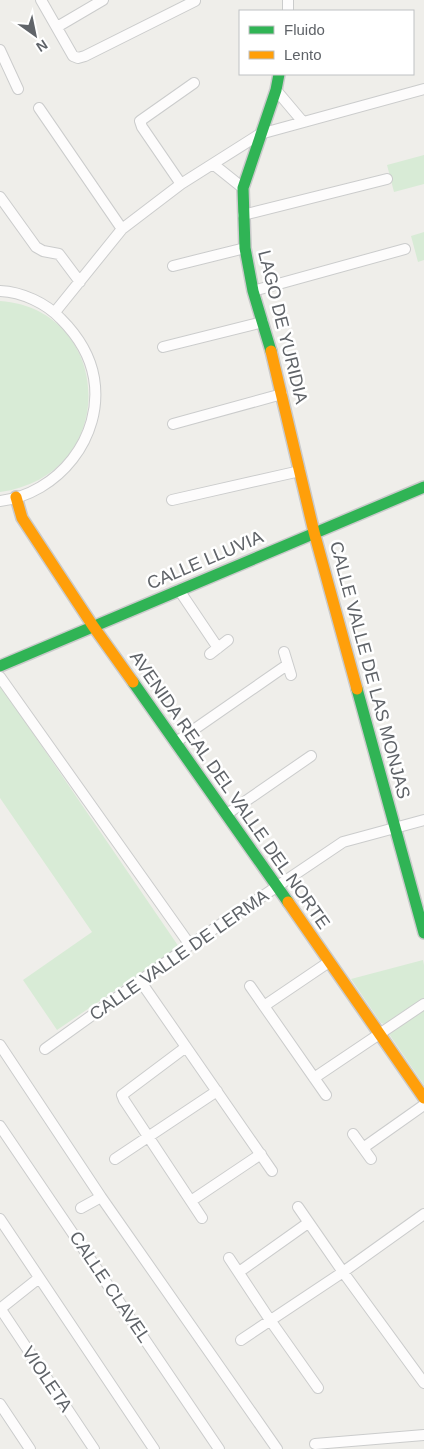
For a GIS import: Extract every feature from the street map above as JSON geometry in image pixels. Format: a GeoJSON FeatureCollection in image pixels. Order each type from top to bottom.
{"type":"FeatureCollection","features":[{"type":"Feature","properties":{"kind":"street"},"geometry":{"type":"LineString","coordinates":[[41,0],[73,56],[78,58],[195,1]]}},
{"type":"Feature","properties":{"kind":"street"},"geometry":{"type":"LineString","coordinates":[[56,27],[102,0]]}},
{"type":"Feature","properties":{"kind":"street"},"geometry":{"type":"LineString","coordinates":[[0,50],[18,89]]}},
{"type":"Feature","properties":{"kind":"street","name":"LAGO DE YURIDIA"},"geometry":{"type":"LineString","coordinates":[[279,75],[276,90],[243,188],[245,248],[253,291],[282,394],[314,532]]}},
{"type":"Feature","properties":{"kind":"street"},"geometry":{"type":"LineString","coordinates":[[181,184],[140,124],[140,121],[194,83]]}},
{"type":"Feature","properties":{"kind":"street"},"geometry":{"type":"LineString","coordinates":[[55,312],[122,229],[181,184],[260,134],[424,89]]}},
{"type":"Feature","properties":{"kind":"street"},"geometry":{"type":"LineString","coordinates":[[276,90],[303,122]]}},
{"type":"Feature","properties":{"kind":"street"},"geometry":{"type":"LineString","coordinates":[[39,108],[122,229]]}},
{"type":"Feature","properties":{"kind":"street"},"geometry":{"type":"LineString","coordinates":[[213,164],[243,188]]}},
{"type":"Feature","properties":{"kind":"street"},"geometry":{"type":"LineString","coordinates":[[243,215],[388,179]]}},
{"type":"Feature","properties":{"kind":"street"},"geometry":{"type":"LineString","coordinates":[[0,197],[36,247],[42,251],[59,254],[80,282]]}},
{"type":"Feature","properties":{"kind":"street"},"geometry":{"type":"LineString","coordinates":[[174,266],[245,248]]}},
{"type":"Feature","properties":{"kind":"street"},"geometry":{"type":"LineString","coordinates":[[253,291],[405,249]]}},
{"type":"Feature","properties":{"kind":"street"},"geometry":{"type":"LineString","coordinates":[[0,290],[22,295],[39,302],[55,312],[73,331],[86,353],[94,378],[95,405],[89,430],[77,454],[60,474],[38,489],[16,498],[0,501]]}},
{"type":"Feature","properties":{"kind":"street"},"geometry":{"type":"LineString","coordinates":[[163,347],[263,322]]}},
{"type":"Feature","properties":{"kind":"street"},"geometry":{"type":"LineString","coordinates":[[173,424],[282,394]]}},
{"type":"Feature","properties":{"kind":"street"},"geometry":{"type":"LineString","coordinates":[[172,500],[300,472]]}},
{"type":"Feature","properties":{"kind":"street","name":"CALLE LLUVIA"},"geometry":{"type":"LineString","coordinates":[[0,666],[424,487]]}},
{"type":"Feature","properties":{"kind":"street","name":"AVENIDA REAL DEL VALLE DEL NORTE"},"geometry":{"type":"LineString","coordinates":[[16,498],[22,518],[93,626],[227,814],[424,1098]]}},
{"type":"Feature","properties":{"kind":"street","name":"CALLE VALLE DE LAS MONJAS"},"geometry":{"type":"LineString","coordinates":[[314,532],[424,933]]}},
{"type":"Feature","properties":{"kind":"street"},"geometry":{"type":"LineString","coordinates":[[179,590],[214,651],[228,640]]}},
{"type":"Feature","properties":{"kind":"street"},"geometry":{"type":"LineString","coordinates":[[176,742],[289,670],[284,652]]}},
{"type":"Feature","properties":{"kind":"street"},"geometry":{"type":"LineString","coordinates":[[0,678],[190,945]]}},
{"type":"Feature","properties":{"kind":"street"},"geometry":{"type":"LineString","coordinates":[[227,814],[311,756]]}},
{"type":"Feature","properties":{"kind":"street","name":"CALLE VALLE DE LERMA"},"geometry":{"type":"LineString","coordinates":[[45,1049],[141,982],[190,945],[342,842],[424,820]]}},
{"type":"Feature","properties":{"kind":"street"},"geometry":{"type":"LineString","coordinates":[[264,1006],[329,962]]}},
{"type":"Feature","properties":{"kind":"street"},"geometry":{"type":"LineString","coordinates":[[141,982],[272,1170]]}},
{"type":"Feature","properties":{"kind":"street"},"geometry":{"type":"LineString","coordinates":[[250,986],[326,1096]]}},
{"type":"Feature","properties":{"kind":"street"},"geometry":{"type":"LineString","coordinates":[[314,1078],[424,1004]]}},
{"type":"Feature","properties":{"kind":"street"},"geometry":{"type":"LineString","coordinates":[[0,1045],[101,1197],[277,1449]]}},
{"type":"Feature","properties":{"kind":"street"},"geometry":{"type":"LineString","coordinates":[[186,1047],[122,1095],[202,1218]]}},
{"type":"Feature","properties":{"kind":"street"},"geometry":{"type":"LineString","coordinates":[[115,1159],[217,1091]]}},
{"type":"Feature","properties":{"kind":"street"},"geometry":{"type":"LineString","coordinates":[[363,1148],[424,1105]]}},
{"type":"Feature","properties":{"kind":"street","name":"CALLE CLAVEL"},"geometry":{"type":"LineString","coordinates":[[0,1126],[219,1449]]}},
{"type":"Feature","properties":{"kind":"street"},"geometry":{"type":"LineString","coordinates":[[353,1134],[371,1159]]}},
{"type":"Feature","properties":{"kind":"street"},"geometry":{"type":"LineString","coordinates":[[191,1201],[261,1154]]}},
{"type":"Feature","properties":{"kind":"street"},"geometry":{"type":"LineString","coordinates":[[81,1208],[101,1197]]}},
{"type":"Feature","properties":{"kind":"street"},"geometry":{"type":"LineString","coordinates":[[298,1207],[424,1383]]}},
{"type":"Feature","properties":{"kind":"street"},"geometry":{"type":"LineString","coordinates":[[241,1340],[343,1272],[424,1214]]}},
{"type":"Feature","properties":{"kind":"street"},"geometry":{"type":"LineString","coordinates":[[0,1219],[154,1449]]}},
{"type":"Feature","properties":{"kind":"street"},"geometry":{"type":"LineString","coordinates":[[239,1272],[308,1223]]}},
{"type":"Feature","properties":{"kind":"street"},"geometry":{"type":"LineString","coordinates":[[229,1258],[318,1388]]}},
{"type":"Feature","properties":{"kind":"street"},"geometry":{"type":"LineString","coordinates":[[0,1308],[39,1278]]}},
{"type":"Feature","properties":{"kind":"street","name":"VIOLETA"},"geometry":{"type":"LineString","coordinates":[[0,1308],[94,1449]]}},
{"type":"Feature","properties":{"kind":"street"},"geometry":{"type":"LineString","coordinates":[[0,1404],[30,1449]]}},
{"type":"Feature","properties":{"kind":"street"},"geometry":{"type":"LineString","coordinates":[[316,1444],[424,1435]]}},
{"type":"Feature","properties":{"kind":"green space"},"geometry":{"type":"Polygon","coordinates":[[[424,155],[424,184],[394,192],[387,165],[424,155]]]}},
{"type":"Feature","properties":{"kind":"green space"},"geometry":{"type":"Polygon","coordinates":[[[424,232],[424,260],[418,262],[411,236],[424,232]]]}},
{"type":"Feature","properties":{"kind":"green space"},"geometry":{"type":"Polygon","coordinates":[[[0,301],[38,311],[65,332],[82,360],[88,393],[84,426],[68,456],[40,479],[0,492],[0,301]]]}},
{"type":"Feature","properties":{"kind":"green space"},"geometry":{"type":"Polygon","coordinates":[[[0,685],[179,947],[57,1030],[23,980],[92,932],[0,798],[0,685]]]}},
{"type":"Feature","properties":{"kind":"green space"},"geometry":{"type":"Polygon","coordinates":[[[423,960],[424,998],[384,1024],[381,1023],[351,979],[423,960]]]}},
{"type":"Feature","properties":{"kind":"green space"},"geometry":{"type":"Polygon","coordinates":[[[424,1010],[424,1085],[389,1034],[424,1010]]]}},
{"type":"Feature","properties":{"kind":"traffic: fast"},"geometry":{"type":"LineString","coordinates":[[271,351],[253,291],[245,248],[243,188],[276,90],[279,75]]}},
{"type":"Feature","properties":{"kind":"traffic: fast"},"geometry":{"type":"LineString","coordinates":[[0,666],[424,487]]}},
{"type":"Feature","properties":{"kind":"traffic: fast"},"geometry":{"type":"LineString","coordinates":[[133,682],[288,902]]}},
{"type":"Feature","properties":{"kind":"traffic: fast"},"geometry":{"type":"LineString","coordinates":[[357,689],[424,933]]}},
{"type":"Feature","properties":{"kind":"traffic: slow"},"geometry":{"type":"LineString","coordinates":[[271,351],[314,532],[357,689]]}},
{"type":"Feature","properties":{"kind":"traffic: slow"},"geometry":{"type":"LineString","coordinates":[[16,497],[22,518],[93,626],[133,682]]}},
{"type":"Feature","properties":{"kind":"traffic: slow"},"geometry":{"type":"LineString","coordinates":[[288,902],[424,1098]]}}]}
